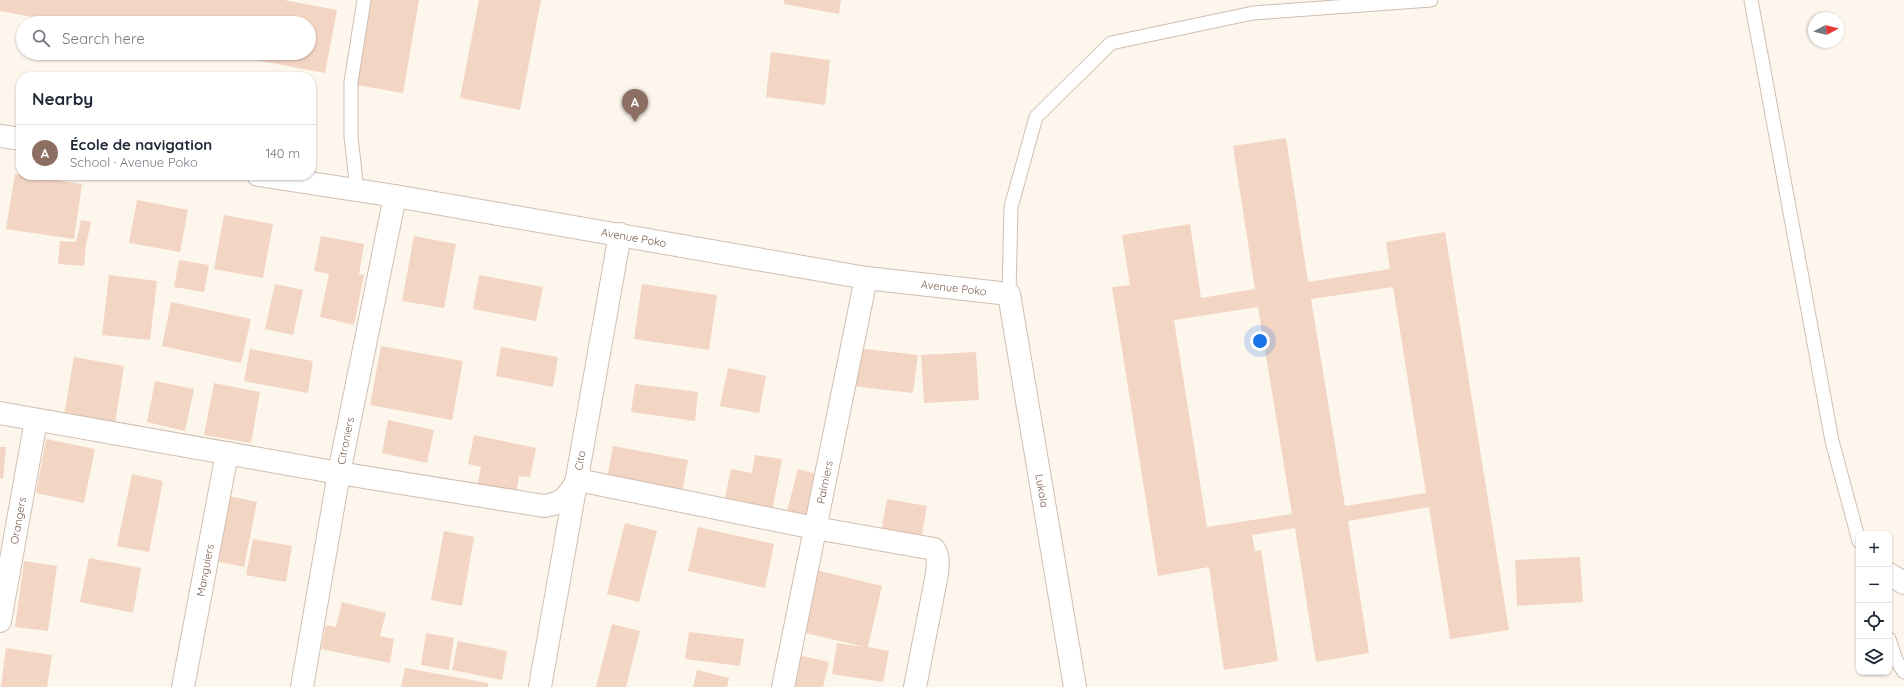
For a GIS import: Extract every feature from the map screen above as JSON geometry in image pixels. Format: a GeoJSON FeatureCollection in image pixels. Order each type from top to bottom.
{"type":"FeatureCollection","features":[{"type":"Feature","properties":{"kind":"street"},"geometry":{"type":"LineString","coordinates":[[0,136],[16,138]]}},
{"type":"Feature","properties":{"kind":"street","name":"Avenue Poko"},"geometry":{"type":"LineString","coordinates":[[291,180],[620,234],[866,278],[1009,294]]}},
{"type":"Feature","properties":{"kind":"street","name":"Citroniers"},"geometry":{"type":"LineString","coordinates":[[302,687],[339,473],[395,196]]}},
{"type":"Feature","properties":{"kind":"street","name":"Cito"},"geometry":{"type":"LineString","coordinates":[[540,687],[578,480],[620,234]]}},
{"type":"Feature","properties":{"kind":"street","name":"Palmiers"},"geometry":{"type":"LineString","coordinates":[[783,687],[866,278]]}},
{"type":"Feature","properties":{"kind":"street","name":"Lukala"},"geometry":{"type":"LineString","coordinates":[[1009,294],[1075,687]]}},
{"type":"Feature","properties":{"kind":"street"},"geometry":{"type":"LineString","coordinates":[[0,413],[339,473],[544,506],[557,504],[565,499],[578,480],[815,528],[934,549],[938,562],[937,574],[915,687]]}},
{"type":"Feature","properties":{"kind":"street","name":"Orangers"},"geometry":{"type":"LineString","coordinates":[[0,621],[36,420]]}},
{"type":"Feature","properties":{"kind":"street","name":"Manguiers"},"geometry":{"type":"LineString","coordinates":[[183,687],[227,453]]}},
{"type":"Feature","properties":{"kind":"street"},"geometry":{"type":"LineString","coordinates":[[1892,576],[1904,583]]}},
{"type":"Feature","properties":{"kind":"lane"},"geometry":{"type":"LineString","coordinates":[[357,190],[351,137],[351,82],[364,0]]}},
{"type":"Feature","properties":{"kind":"lane"},"geometry":{"type":"LineString","coordinates":[[1009,294],[1011,207],[1036,117],[1112,43],[1253,13],[1380,2],[1431,0]]}},
{"type":"Feature","properties":{"kind":"lane"},"geometry":{"type":"LineString","coordinates":[[1751,0],[1832,441],[1856,531]]}},
{"type":"Feature","properties":{"kind":"lane"},"geometry":{"type":"LineString","coordinates":[[1892,648],[1896,660],[1904,672]]}},
{"type":"Feature","properties":{"kind":"building"},"geometry":{"type":"Polygon","coordinates":[[[0,0],[284,0],[337,10],[325,73],[256,60],[316,60],[316,16],[27,16],[0,11],[0,0]]]}},
{"type":"Feature","properties":{"kind":"building"},"geometry":{"type":"Polygon","coordinates":[[[365,0],[419,0],[403,93],[351,84],[365,0]]]}},
{"type":"Feature","properties":{"kind":"building"},"geometry":{"type":"Polygon","coordinates":[[[479,0],[541,0],[520,110],[460,98],[479,0]]]}},
{"type":"Feature","properties":{"kind":"building"},"geometry":{"type":"Polygon","coordinates":[[[784,0],[841,0],[839,14],[784,4],[784,0]]]}},
{"type":"Feature","properties":{"kind":"building"},"geometry":{"type":"Polygon","coordinates":[[[771,52],[830,60],[825,105],[766,97],[771,52]]]}},
{"type":"Feature","properties":{"kind":"building"},"geometry":{"type":"Polygon","coordinates":[[[1286,138],[1308,282],[1390,269],[1386,242],[1445,232],[1509,630],[1450,639],[1429,507],[1348,521],[1369,653],[1316,662],[1295,528],[1252,535],[1255,551],[1261,550],[1278,661],[1224,670],[1209,567],[1158,576],[1112,287],[1130,285],[1122,235],[1190,224],[1201,298],[1255,289],[1233,146],[1286,138]],[[1393,287],[1311,299],[1345,506],[1426,493],[1393,287]],[[1258,307],[1174,320],[1207,527],[1292,514],[1258,307]]]}},
{"type":"Feature","properties":{"kind":"building"},"geometry":{"type":"Polygon","coordinates":[[[15,174],[16,180],[55,180],[82,184],[74,239],[6,229],[15,174]]]}},
{"type":"Feature","properties":{"kind":"building"},"geometry":{"type":"Polygon","coordinates":[[[137,200],[188,210],[180,252],[129,243],[137,200]]]}},
{"type":"Feature","properties":{"kind":"building"},"geometry":{"type":"Polygon","coordinates":[[[224,215],[273,224],[263,278],[214,269],[224,215]]]}},
{"type":"Feature","properties":{"kind":"building"},"geometry":{"type":"Polygon","coordinates":[[[81,220],[91,222],[86,245],[84,266],[58,264],[60,241],[76,242],[81,220]]]}},
{"type":"Feature","properties":{"kind":"building"},"geometry":{"type":"Polygon","coordinates":[[[321,236],[364,244],[359,274],[364,275],[354,325],[320,317],[329,274],[314,271],[321,236]]]}},
{"type":"Feature","properties":{"kind":"building"},"geometry":{"type":"Polygon","coordinates":[[[414,236],[456,244],[444,308],[402,301],[414,236]]]}},
{"type":"Feature","properties":{"kind":"building"},"geometry":{"type":"Polygon","coordinates":[[[179,260],[209,265],[204,292],[174,287],[179,260]]]}},
{"type":"Feature","properties":{"kind":"building"},"geometry":{"type":"Polygon","coordinates":[[[109,275],[157,281],[150,340],[102,335],[109,275]]]}},
{"type":"Feature","properties":{"kind":"building"},"geometry":{"type":"Polygon","coordinates":[[[479,275],[543,287],[536,321],[473,309],[479,275]]]}},
{"type":"Feature","properties":{"kind":"building"},"geometry":{"type":"Polygon","coordinates":[[[275,284],[303,290],[293,335],[265,329],[275,284]]]}},
{"type":"Feature","properties":{"kind":"building"},"geometry":{"type":"Polygon","coordinates":[[[642,284],[717,295],[709,350],[634,339],[642,284]]]}},
{"type":"Feature","properties":{"kind":"building"},"geometry":{"type":"Polygon","coordinates":[[[171,302],[251,319],[241,363],[162,346],[171,302]]]}},
{"type":"Feature","properties":{"kind":"building"},"geometry":{"type":"Polygon","coordinates":[[[381,346],[463,361],[452,420],[370,405],[381,346]]]}},
{"type":"Feature","properties":{"kind":"building"},"geometry":{"type":"Polygon","coordinates":[[[501,347],[558,357],[553,387],[496,376],[501,347]]]}},
{"type":"Feature","properties":{"kind":"building"},"geometry":{"type":"Polygon","coordinates":[[[848,347],[918,355],[913,393],[844,385],[848,347]]]}},
{"type":"Feature","properties":{"kind":"building"},"geometry":{"type":"Polygon","coordinates":[[[250,349],[313,361],[308,393],[244,381],[250,349]]]}},
{"type":"Feature","properties":{"kind":"building"},"geometry":{"type":"Polygon","coordinates":[[[976,352],[979,400],[924,403],[921,355],[976,352]]]}},
{"type":"Feature","properties":{"kind":"building"},"geometry":{"type":"Polygon","coordinates":[[[74,357],[124,366],[114,430],[63,421],[74,357]]]}},
{"type":"Feature","properties":{"kind":"building"},"geometry":{"type":"Polygon","coordinates":[[[728,368],[766,376],[759,413],[720,406],[728,368]]]}},
{"type":"Feature","properties":{"kind":"building"},"geometry":{"type":"Polygon","coordinates":[[[155,381],[194,389],[185,431],[147,422],[155,381]]]}},
{"type":"Feature","properties":{"kind":"building"},"geometry":{"type":"Polygon","coordinates":[[[214,383],[260,392],[251,443],[204,435],[214,383]]]}},
{"type":"Feature","properties":{"kind":"building"},"geometry":{"type":"Polygon","coordinates":[[[635,384],[698,392],[695,421],[631,412],[635,384]]]}},
{"type":"Feature","properties":{"kind":"building"},"geometry":{"type":"Polygon","coordinates":[[[388,420],[434,430],[427,463],[382,453],[388,420]]]}},
{"type":"Feature","properties":{"kind":"building"},"geometry":{"type":"Polygon","coordinates":[[[474,435],[536,448],[530,477],[519,476],[516,494],[477,487],[481,467],[468,464],[474,435]]]}},
{"type":"Feature","properties":{"kind":"building"},"geometry":{"type":"Polygon","coordinates":[[[46,439],[95,449],[84,503],[36,493],[46,439]]]}},
{"type":"Feature","properties":{"kind":"building"},"geometry":{"type":"Polygon","coordinates":[[[613,446],[688,460],[682,493],[607,479],[613,446]]]}},
{"type":"Feature","properties":{"kind":"building"},"geometry":{"type":"Polygon","coordinates":[[[0,447],[6,447],[3,479],[0,478],[0,447]]]}},
{"type":"Feature","properties":{"kind":"building"},"geometry":{"type":"Polygon","coordinates":[[[755,455],[782,459],[772,512],[724,503],[731,469],[752,473],[755,455]]]}},
{"type":"Feature","properties":{"kind":"building"},"geometry":{"type":"Polygon","coordinates":[[[798,469],[820,475],[810,521],[786,515],[798,469]]]}},
{"type":"Feature","properties":{"kind":"building"},"geometry":{"type":"Polygon","coordinates":[[[132,474],[163,481],[149,552],[117,546],[132,474]]]}},
{"type":"Feature","properties":{"kind":"building"},"geometry":{"type":"Polygon","coordinates":[[[224,495],[257,502],[244,567],[210,560],[224,495]]]}},
{"type":"Feature","properties":{"kind":"building"},"geometry":{"type":"Polygon","coordinates":[[[887,499],[927,506],[921,540],[881,532],[887,499]]]}},
{"type":"Feature","properties":{"kind":"building"},"geometry":{"type":"Polygon","coordinates":[[[625,523],[657,531],[639,602],[607,594],[625,523]]]}},
{"type":"Feature","properties":{"kind":"building"},"geometry":{"type":"Polygon","coordinates":[[[698,527],[774,544],[765,588],[688,571],[698,527]]]}},
{"type":"Feature","properties":{"kind":"building"},"geometry":{"type":"Polygon","coordinates":[[[444,531],[474,537],[462,606],[431,600],[444,531]]]}},
{"type":"Feature","properties":{"kind":"building"},"geometry":{"type":"Polygon","coordinates":[[[253,539],[292,546],[286,582],[246,575],[253,539]]]}},
{"type":"Feature","properties":{"kind":"building"},"geometry":{"type":"Polygon","coordinates":[[[1580,557],[1583,602],[1517,606],[1515,560],[1580,557]]]}},
{"type":"Feature","properties":{"kind":"building"},"geometry":{"type":"Polygon","coordinates":[[[89,558],[141,568],[133,613],[80,602],[89,558]]]}},
{"type":"Feature","properties":{"kind":"building"},"geometry":{"type":"Polygon","coordinates":[[[24,561],[57,566],[48,631],[15,627],[24,561]]]}},
{"type":"Feature","properties":{"kind":"building"},"geometry":{"type":"Polygon","coordinates":[[[812,569],[882,586],[868,647],[889,651],[883,682],[832,674],[837,643],[865,647],[797,631],[812,569]]]}},
{"type":"Feature","properties":{"kind":"building"},"geometry":{"type":"Polygon","coordinates":[[[342,602],[386,613],[380,636],[394,639],[390,663],[321,649],[326,625],[336,627],[342,602]]]}},
{"type":"Feature","properties":{"kind":"building"},"geometry":{"type":"Polygon","coordinates":[[[612,624],[640,631],[626,687],[596,687],[612,624]]]}},
{"type":"Feature","properties":{"kind":"building"},"geometry":{"type":"Polygon","coordinates":[[[689,632],[744,639],[740,666],[685,659],[689,632]]]}},
{"type":"Feature","properties":{"kind":"building"},"geometry":{"type":"Polygon","coordinates":[[[426,633],[454,638],[449,670],[421,665],[426,633]]]}},
{"type":"Feature","properties":{"kind":"building"},"geometry":{"type":"Polygon","coordinates":[[[458,641],[507,651],[502,680],[452,670],[458,641]]]}},
{"type":"Feature","properties":{"kind":"building"},"geometry":{"type":"Polygon","coordinates":[[[6,648],[52,655],[47,687],[1,687],[6,648]]]}},
{"type":"Feature","properties":{"kind":"building"},"geometry":{"type":"Polygon","coordinates":[[[789,653],[829,662],[823,687],[781,687],[789,653]]]}},
{"type":"Feature","properties":{"kind":"building"},"geometry":{"type":"Polygon","coordinates":[[[405,668],[488,683],[488,687],[401,687],[405,668]]]}},
{"type":"Feature","properties":{"kind":"building"},"geometry":{"type":"Polygon","coordinates":[[[697,670],[729,678],[727,687],[693,687],[697,670]]]}},
{"type":"Feature","properties":{"kind":"place","name":"École de navigation"},"geometry":{"type":"Point","coordinates":[635,122]}}]}
